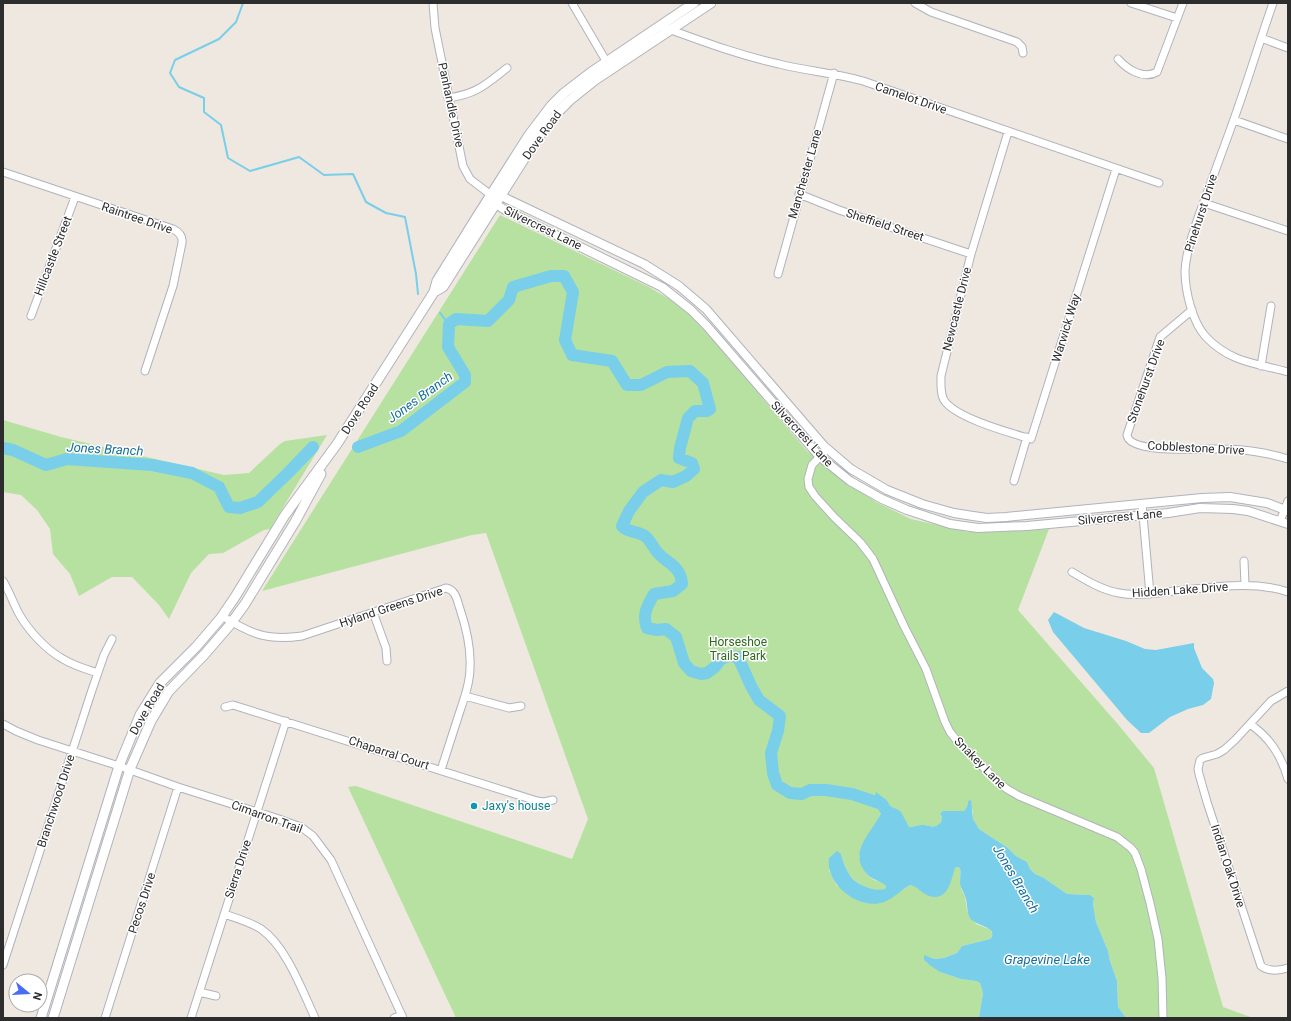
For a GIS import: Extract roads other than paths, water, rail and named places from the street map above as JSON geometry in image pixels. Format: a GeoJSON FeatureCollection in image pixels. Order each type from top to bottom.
{"type":"FeatureCollection","features":[{"type":"Feature","properties":{"kind":"main road","name":"Dove Road"},"geometry":{"type":"LineString","coordinates":[[434,292],[443,287],[536,140],[554,117],[570,100],[609,65],[660,26],[694,3]]}},
{"type":"Feature","properties":{"kind":"main road","name":"Dove Road"},"geometry":{"type":"LineString","coordinates":[[41,1018],[119,766],[140,715],[160,683],[196,647],[222,616],[235,597],[285,515],[337,444],[434,292],[437,281],[491,195],[529,135],[551,106],[564,93],[670,30],[710,3]]}},
{"type":"Feature","properties":{"kind":"main road","name":"Dove Road"},"geometry":{"type":"LineString","coordinates":[[53,1018],[130,770],[151,721],[169,691],[204,655],[245,604],[295,522],[337,444]]}},
{"type":"Feature","properties":{"kind":"main road"},"geometry":{"type":"LineString","coordinates":[[196,647],[204,655]]}},
{"type":"Feature","properties":{"kind":"street","name":"Panhandle Drive"},"geometry":{"type":"LineString","coordinates":[[433,3],[435,28],[463,166],[466,173],[476,185],[491,195]]}},
{"type":"Feature","properties":{"kind":"street"},"geometry":{"type":"LineString","coordinates":[[572,3],[609,65]]}},
{"type":"Feature","properties":{"kind":"street"},"geometry":{"type":"LineString","coordinates":[[915,3],[931,12],[1017,42],[1022,47],[1023,53]]}},
{"type":"Feature","properties":{"kind":"street"},"geometry":{"type":"LineString","coordinates":[[1131,3],[1177,18]]}},
{"type":"Feature","properties":{"kind":"street"},"geometry":{"type":"LineString","coordinates":[[1118,59],[1130,70],[1147,76],[1156,72],[1182,3]]}},
{"type":"Feature","properties":{"kind":"street","name":"Pinehurst Drive"},"geometry":{"type":"LineString","coordinates":[[1273,3],[1234,120],[1204,203],[1187,257],[1186,279],[1192,310],[1205,336],[1231,356],[1244,362],[1288,372]]}},
{"type":"Feature","properties":{"kind":"street","name":"Camelot Drive"},"geometry":{"type":"LineString","coordinates":[[660,26],[716,47],[772,62],[834,74],[863,82],[1159,183]]}},
{"type":"Feature","properties":{"kind":"street"},"geometry":{"type":"LineString","coordinates":[[1261,38],[1288,48]]}},
{"type":"Feature","properties":{"kind":"street"},"geometry":{"type":"LineString","coordinates":[[448,98],[464,96],[478,90],[507,68]]}},
{"type":"Feature","properties":{"kind":"street","name":"Manchester Lane"},"geometry":{"type":"LineString","coordinates":[[778,274],[799,194],[834,74]]}},
{"type":"Feature","properties":{"kind":"street"},"geometry":{"type":"LineString","coordinates":[[1234,120],[1288,138]]}},
{"type":"Feature","properties":{"kind":"street","name":"Newcastle Drive"},"geometry":{"type":"LineString","coordinates":[[1008,132],[971,254],[943,366],[941,387],[942,396],[945,402],[961,414],[976,421],[1027,437]]}},
{"type":"Feature","properties":{"kind":"street","name":"Warwick Way"},"geometry":{"type":"LineString","coordinates":[[1014,481],[1027,437],[1031,438],[1116,169]]}},
{"type":"Feature","properties":{"kind":"street","name":"Raintree Drive"},"geometry":{"type":"LineString","coordinates":[[3,172],[173,229],[178,232],[182,239],[173,286],[145,371]]}},
{"type":"Feature","properties":{"kind":"street","name":"Sheffield Street"},"geometry":{"type":"LineString","coordinates":[[799,194],[840,210],[971,254]]}},
{"type":"Feature","properties":{"kind":"street","name":"Silvercrest Lane"},"geometry":{"type":"LineString","coordinates":[[491,195],[662,287],[674,296],[706,324],[819,456],[850,481],[882,500],[950,524],[978,528],[1010,528],[1168,513],[1200,508],[1233,509],[1284,522]]}},
{"type":"Feature","properties":{"kind":"street","name":"Hillcastle Street"},"geometry":{"type":"LineString","coordinates":[[31,316],[75,197]]}},
{"type":"Feature","properties":{"kind":"street","name":"Silvercrest Lane"},"geometry":{"type":"LineString","coordinates":[[499,200],[510,201],[644,264],[680,286],[706,309],[827,449],[852,469],[887,490],[922,504],[954,513],[987,518],[1202,498],[1230,497],[1267,503],[1286,510]]}},
{"type":"Feature","properties":{"kind":"street"},"geometry":{"type":"LineString","coordinates":[[1204,203],[1288,231]]}},
{"type":"Feature","properties":{"kind":"street"},"geometry":{"type":"LineString","coordinates":[[1261,366],[1271,306]]}},
{"type":"Feature","properties":{"kind":"street","name":"Stonehurst Drive"},"geometry":{"type":"LineString","coordinates":[[1129,440],[1127,434],[1160,337],[1192,310]]}},
{"type":"Feature","properties":{"kind":"street","name":"Cobblestone Drive"},"geometry":{"type":"LineString","coordinates":[[1129,440],[1136,444],[1159,448],[1187,450],[1224,449],[1288,459]]}},
{"type":"Feature","properties":{"kind":"street","name":"Snakey Lane"},"geometry":{"type":"LineString","coordinates":[[827,449],[812,465],[808,479],[809,487],[834,517],[860,542],[873,559],[900,618],[926,669],[945,722],[958,742],[1007,789],[1019,796],[1106,831],[1125,841],[1135,853],[1145,882],[1158,939],[1162,978],[1163,1018]]}},
{"type":"Feature","properties":{"kind":"street"},"geometry":{"type":"LineString","coordinates":[[1284,522],[1288,501]]}},
{"type":"Feature","properties":{"kind":"street"},"geometry":{"type":"LineString","coordinates":[[1142,504],[1150,594]]}},
{"type":"Feature","properties":{"kind":"street","name":"Hidden Lake Drive"},"geometry":{"type":"LineString","coordinates":[[1244,561],[1245,585]]}},
{"type":"Feature","properties":{"kind":"street","name":"Hidden Lake Drive"},"geometry":{"type":"LineString","coordinates":[[1072,572],[1092,584],[1118,593],[1150,594],[1245,585],[1266,586],[1288,592]]}},
{"type":"Feature","properties":{"kind":"street"},"geometry":{"type":"LineString","coordinates":[[3,581],[25,622],[33,633],[63,660],[82,668],[98,672]]}},
{"type":"Feature","properties":{"kind":"street","name":"Hyland Greens Drive"},"geometry":{"type":"LineString","coordinates":[[222,616],[254,633],[268,637],[286,638],[302,636],[446,588],[450,589],[453,592],[464,621],[470,665],[469,681],[465,696],[441,770]]}},
{"type":"Feature","properties":{"kind":"street"},"geometry":{"type":"LineString","coordinates":[[373,612],[386,648],[387,661]]}},
{"type":"Feature","properties":{"kind":"street","name":"Branchwood Drive"},"geometry":{"type":"LineString","coordinates":[[3,965],[98,672],[112,639]]}},
{"type":"Feature","properties":{"kind":"street"},"geometry":{"type":"LineString","coordinates":[[1288,691],[1271,701],[1250,724],[1259,730],[1274,748],[1283,763],[1288,779]]}},
{"type":"Feature","properties":{"kind":"street"},"geometry":{"type":"LineString","coordinates":[[465,696],[509,708],[521,706]]}},
{"type":"Feature","properties":{"kind":"street","name":"Chaparral Court"},"geometry":{"type":"LineString","coordinates":[[225,707],[233,705],[537,801],[544,802],[553,800]]}},
{"type":"Feature","properties":{"kind":"street","name":"Sierra Drive"},"geometry":{"type":"LineString","coordinates":[[191,1018],[286,721]]}},
{"type":"Feature","properties":{"kind":"street","name":"Cimarron Trail"},"geometry":{"type":"LineString","coordinates":[[3,724],[16,731],[72,752],[119,766],[178,788],[276,818],[307,830],[323,849],[338,875],[402,1016]]}},
{"type":"Feature","properties":{"kind":"street","name":"Indian Oak Drive"},"geometry":{"type":"LineString","coordinates":[[1250,724],[1224,750],[1200,760],[1198,769],[1207,802],[1261,966],[1269,970],[1281,970],[1288,968]]}},
{"type":"Feature","properties":{"kind":"street","name":"Pecos Drive"},"geometry":{"type":"LineString","coordinates":[[105,1018],[178,788]]}},
{"type":"Feature","properties":{"kind":"street"},"geometry":{"type":"LineString","coordinates":[[224,914],[259,928],[277,944],[287,960],[315,1018]]}},
{"type":"Feature","properties":{"kind":"street"},"geometry":{"type":"LineString","coordinates":[[199,992],[216,996]]}},
{"type":"Feature","properties":{"kind":"street"},"geometry":{"type":"LineString","coordinates":[[394,1018],[402,1016]]}},
{"type":"Feature","properties":{"kind":"water"},"geometry":{"type":"Polygon","coordinates":[[[1054,612],[1084,628],[1126,641],[1145,649],[1156,650],[1194,643],[1194,648],[1202,668],[1213,679],[1214,683],[1211,699],[1203,705],[1188,709],[1170,717],[1149,733],[1141,733],[1127,720],[1053,632],[1048,620],[1054,612]]]}},
{"type":"Feature","properties":{"kind":"water","name":"Grapevine Lake"},"geometry":{"type":"Polygon","coordinates":[[[876,792],[886,800],[890,806],[901,812],[909,827],[922,825],[936,826],[941,822],[942,817],[940,813],[943,811],[964,811],[967,807],[968,801],[971,800],[973,819],[979,829],[1008,848],[1016,856],[1027,862],[1030,869],[1035,874],[1044,878],[1067,894],[1090,895],[1094,898],[1093,904],[1096,922],[1108,951],[1117,981],[1118,1007],[1126,1018],[979,1018],[983,993],[980,983],[940,972],[924,960],[924,955],[934,959],[944,958],[957,953],[962,946],[990,939],[992,935],[992,932],[989,929],[970,918],[966,899],[960,884],[960,868],[955,868],[948,889],[941,896],[929,896],[916,887],[910,885],[887,901],[874,904],[864,903],[855,899],[838,886],[832,877],[829,868],[829,858],[837,851],[841,854],[846,869],[851,877],[857,883],[871,889],[885,889],[886,886],[884,884],[868,875],[862,867],[859,859],[863,843],[881,813],[879,809],[872,805],[876,792]]]}},
{"type":"Feature","properties":{"kind":"waterway"},"geometry":{"type":"LineString","coordinates":[[243,3],[236,22],[219,39],[175,60],[170,73],[179,87],[204,98],[204,112],[221,125],[228,158],[250,171],[299,157],[324,175],[353,174],[366,202],[386,213],[405,217],[416,274],[418,294]]}},
{"type":"Feature","properties":{"kind":"waterway","name":"Jones Branch"},"geometry":{"type":"LineString","coordinates":[[358,447],[401,431],[465,382],[465,375],[448,347],[449,324],[456,319],[488,321],[509,300],[513,287],[551,276],[564,276],[573,292],[565,340],[572,355],[612,361],[627,385],[641,385],[667,372],[690,371],[703,383],[710,409],[707,411],[695,411],[688,418],[680,448],[679,458],[692,463],[694,469],[686,476],[673,482],[661,480],[643,492],[629,511],[622,526],[627,530],[645,536],[658,553],[677,569],[681,578],[682,584],[673,591],[654,594],[645,615],[647,628],[657,630],[666,629],[676,637],[684,663],[691,671],[701,674],[707,673],[715,667],[721,659],[729,656],[738,657],[759,700],[780,716],[778,731],[771,753],[773,773],[777,785],[790,793],[802,794],[810,790],[826,790],[852,794],[882,804],[885,809]]}},
{"type":"Feature","properties":{"kind":"waterway"},"geometry":{"type":"LineString","coordinates":[[440,313],[449,324]]}},
{"type":"Feature","properties":{"kind":"waterway","name":"Jones Branch"},"geometry":{"type":"LineString","coordinates":[[3,448],[13,450],[46,465],[67,459],[152,465],[192,473],[219,487],[229,507],[240,508],[258,502],[313,447]]}},
{"type":"Feature","properties":{"kind":"place","name":"Jaxy's house"},"geometry":{"type":"Point","coordinates":[474,806]}},
{"type":"Feature","properties":{"kind":"park label","name":"Horseshoe Trails Park"},"geometry":{"type":"Point","coordinates":[738,649]}}]}
